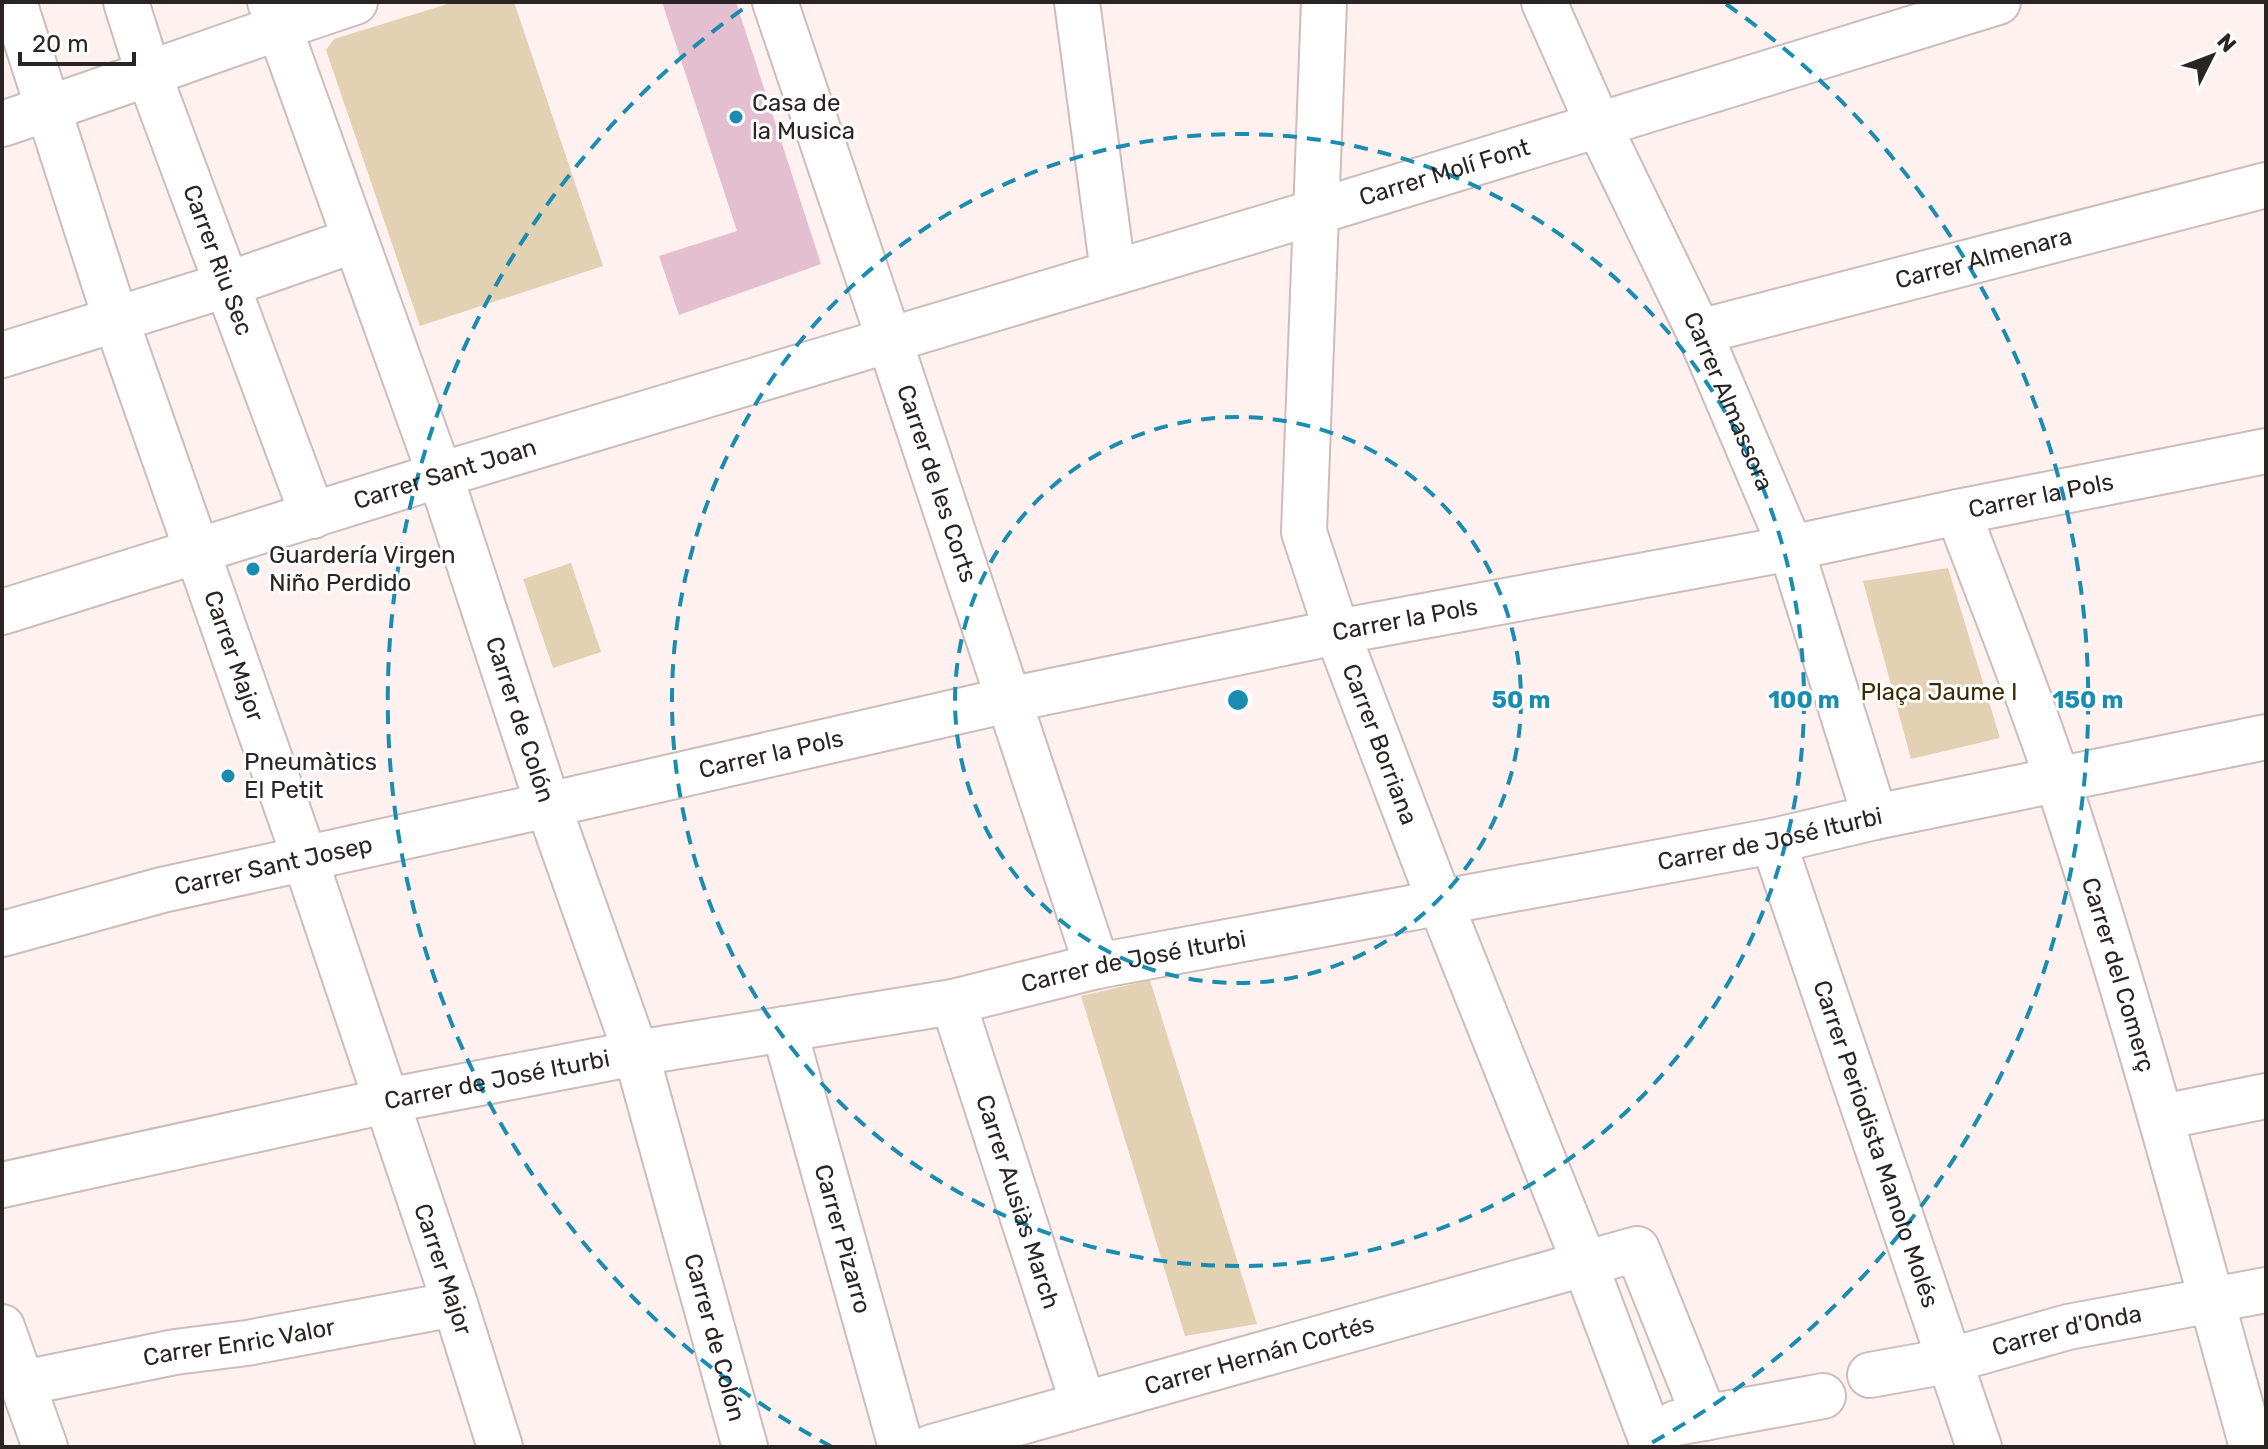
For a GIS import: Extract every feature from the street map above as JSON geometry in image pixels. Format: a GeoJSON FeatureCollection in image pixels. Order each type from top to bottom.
{"type":"FeatureCollection","features":[{"type":"Feature","properties":{"kind":"street","name":"Carrer Major"},"geometry":{"type":"LineString","coordinates":[[14,2],[116,320],[305,859],[500,1447]]}},
{"type":"Feature","properties":{"kind":"street","name":"Carrer Riu Sec"},"geometry":{"type":"LineString","coordinates":[[126,2],[149,75],[313,516]]}},
{"type":"Feature","properties":{"kind":"street"},"geometry":{"type":"LineString","coordinates":[[2,124],[149,75],[275,14],[355,2]]}},
{"type":"Feature","properties":{"kind":"street","name":"Carrer de les Corts"},"geometry":{"type":"LineString","coordinates":[[775,2],[1097,966]]}},
{"type":"Feature","properties":{"kind":"street"},"geometry":{"type":"LineString","coordinates":[[1077,2],[1113,272]]}},
{"type":"Feature","properties":{"kind":"street","name":"Carrer Borriana"},"geometry":{"type":"LineString","coordinates":[[1324,2],[1304,532],[1337,632],[1440,902],[1585,1264],[1650,1438]]}},
{"type":"Feature","properties":{"kind":"street","name":"Carrer Almassora"},"geometry":{"type":"LineString","coordinates":[[1544,2],[1598,124],[1699,332],[1791,548],[1875,817]]}},
{"type":"Feature","properties":{"kind":"street","name":"Carrer Molí Font"},"geometry":{"type":"LineString","coordinates":[[889,339],[1316,212],[1998,2]]}},
{"type":"Feature","properties":{"kind":"street","name":"Carrer de Colón"},"geometry":{"type":"LineString","coordinates":[[275,14],[440,475],[548,805],[636,1053],[745,1447]]}},
{"type":"Feature","properties":{"kind":"street","name":"Carrer Almenara"},"geometry":{"type":"LineString","coordinates":[[1699,332],[2266,185]]}},
{"type":"Feature","properties":{"kind":"street"},"geometry":{"type":"LineString","coordinates":[[2,355],[226,285],[355,240]]}},
{"type":"Feature","properties":{"kind":"street","name":"Carrer Sant Joan"},"geometry":{"type":"LineString","coordinates":[[2,612],[889,339]]}},
{"type":"Feature","properties":{"kind":"street","name":"Carrer la Pols"},"geometry":{"type":"LineString","coordinates":[[548,805],[1008,700],[1337,632],[1791,548],[2266,451]]}},
{"type":"Feature","properties":{"kind":"street","name":"Carrer del Comerç"},"geometry":{"type":"LineString","coordinates":[[1958,512],[2058,781],[2115,957],[2252,1447]]}},
{"type":"Feature","properties":{"kind":"street","name":"Carrer de José Iturbi"},"geometry":{"type":"LineString","coordinates":[[2,1185],[386,1101],[636,1053],[953,1002],[1097,966],[1773,841],[1875,817],[2266,737]]}},
{"type":"Feature","properties":{"kind":"street","name":"Carrer Sant Josep"},"geometry":{"type":"LineString","coordinates":[[2,934],[162,890],[548,805]]}},
{"type":"Feature","properties":{"kind":"street","name":"Carrer Periodista Manolo Molés"},"geometry":{"type":"LineString","coordinates":[[1773,841],[1979,1447]]}},
{"type":"Feature","properties":{"kind":"street","name":"Carrer Ausiàs March"},"geometry":{"type":"LineString","coordinates":[[953,1002],[1083,1403]]}},
{"type":"Feature","properties":{"kind":"street","name":"Carrer Pizarro"},"geometry":{"type":"LineString","coordinates":[[784,1029],[901,1447]]}},
{"type":"Feature","properties":{"kind":"street"},"geometry":{"type":"LineString","coordinates":[[2162,1117],[2266,1096]]}},
{"type":"Feature","properties":{"kind":"street","name":"Carrer Hernán Cortés"},"geometry":{"type":"LineString","coordinates":[[932,1447],[1637,1249],[1705,1418]]}},
{"type":"Feature","properties":{"kind":"street","name":"Carrer d'Onda"},"geometry":{"type":"LineString","coordinates":[[1870,1375],[1948,1361],[2068,1327],[2266,1290]]}},
{"type":"Feature","properties":{"kind":"street","name":"Carrer Enric Valor"},"geometry":{"type":"LineString","coordinates":[[23,1383],[175,1352],[247,1343],[455,1304]]}},
{"type":"Feature","properties":{"kind":"street"},"geometry":{"type":"LineString","coordinates":[[2,1327],[45,1447]]}},
{"type":"Feature","properties":{"kind":"street"},"geometry":{"type":"LineString","coordinates":[[1650,1438],[1705,1418],[1823,1396]]}},
{"type":"Feature","properties":{"kind":"green space"},"geometry":{"type":"Polygon","coordinates":[[[454,2],[514,2],[603,266],[420,326],[326,50],[334,39],[454,2]]]}},
{"type":"Feature","properties":{"kind":"green space"},"geometry":{"type":"Polygon","coordinates":[[[571,563],[601,652],[553,668],[523,579],[571,563]]]}},
{"type":"Feature","properties":{"kind":"green space","name":"Plaça Jaume I"},"geometry":{"type":"Polygon","coordinates":[[[1948,568],[2000,738],[1911,759],[1863,581],[1948,568]]]}},
{"type":"Feature","properties":{"kind":"green space"},"geometry":{"type":"Polygon","coordinates":[[[1150,980],[1257,1324],[1185,1336],[1081,996],[1150,980]]]}},
{"type":"Feature","properties":{"kind":"building","name":"Casa de la Musica"},"geometry":{"type":"Polygon","coordinates":[[[662,2],[736,2],[821,264],[679,315],[659,256],[737,231],[662,2]]]}},
{"type":"Feature","properties":{"kind":"place","name":"Casa de la Musica"},"geometry":{"type":"Point","coordinates":[736,117]}},
{"type":"Feature","properties":{"kind":"place","name":"Guardería Virgen Niño Perdido"},"geometry":{"type":"Point","coordinates":[253,569]}},
{"type":"Feature","properties":{"kind":"place","name":"Pneumàtics El Petit"},"geometry":{"type":"Point","coordinates":[228,776]}}]}
